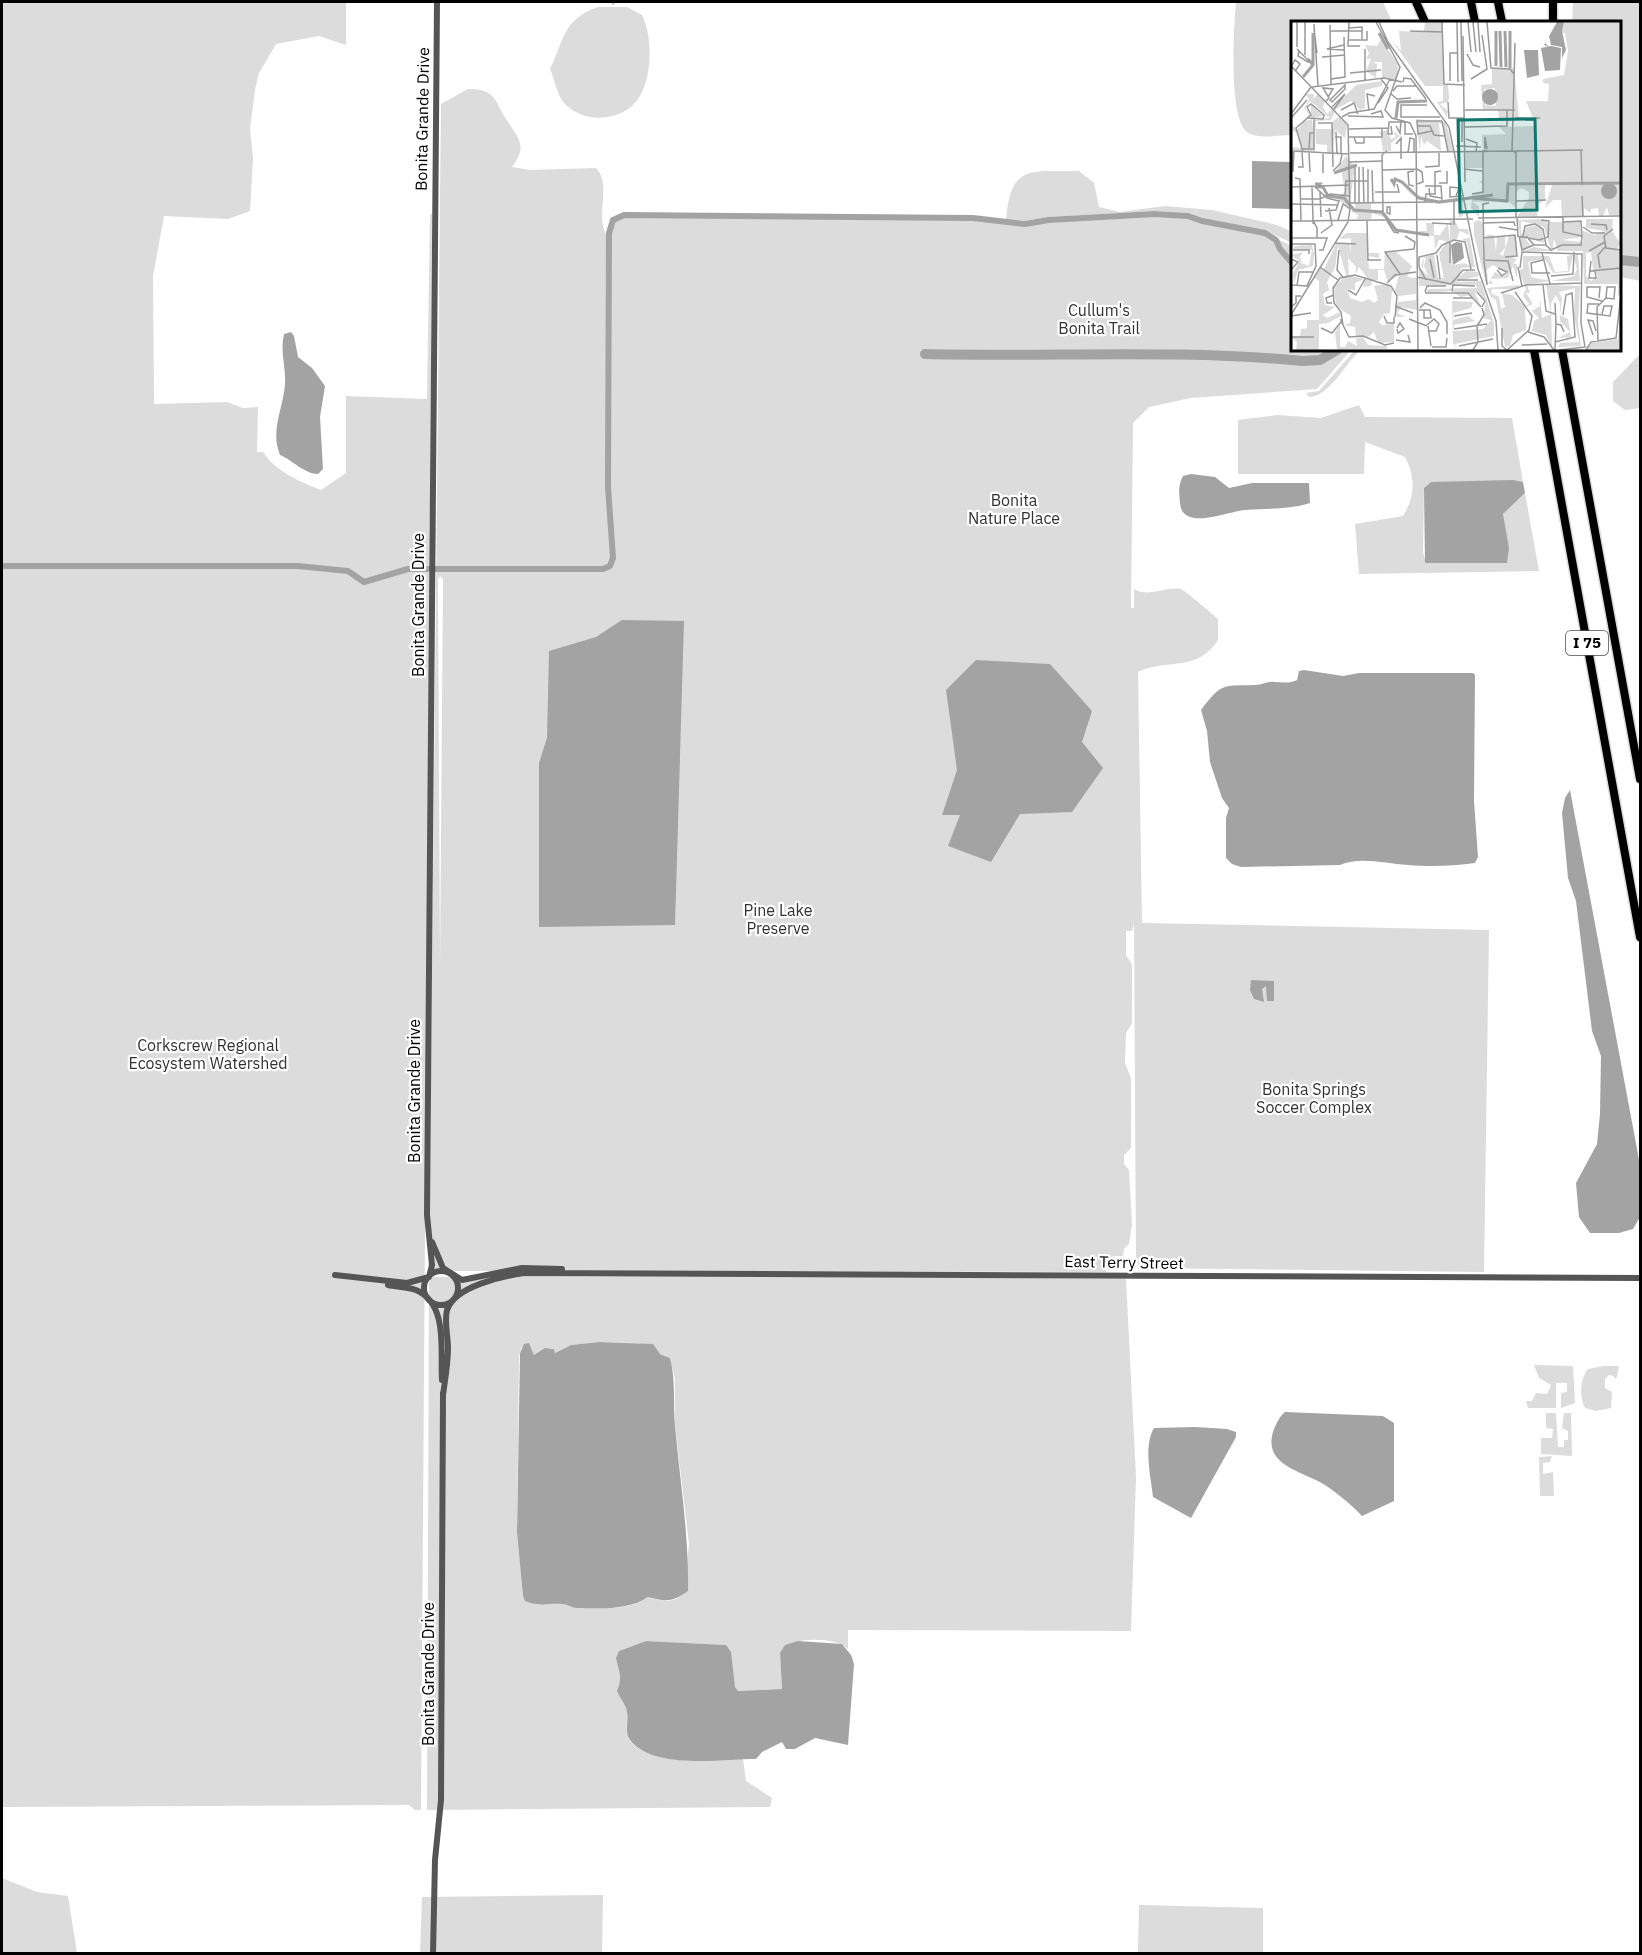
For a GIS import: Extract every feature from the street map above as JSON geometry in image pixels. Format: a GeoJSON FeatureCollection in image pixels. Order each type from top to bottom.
{"type":"FeatureCollection","features":[{"type":"Feature","properties":{"kind":"highway"},"geometry":{"type":"LineString","coordinates":[[1416,2],[1425,21]]}},
{"type":"Feature","properties":{"kind":"highway"},"geometry":{"type":"LineString","coordinates":[[1471,2],[1475,21]]}},
{"type":"Feature","properties":{"kind":"highway"},"geometry":{"type":"LineString","coordinates":[[1498,2],[1502,21]]}},
{"type":"Feature","properties":{"kind":"highway"},"geometry":{"type":"LineString","coordinates":[[1553,2],[1553,21]]}},
{"type":"Feature","properties":{"kind":"highway","name":"I 75"},"geometry":{"type":"LineString","coordinates":[[1533,351],[1641,937]]}},
{"type":"Feature","properties":{"kind":"highway","name":"I 75"},"geometry":{"type":"LineString","coordinates":[[1564,351],[1567,378],[1641,779]]}},
{"type":"Feature","properties":{"kind":"street","name":"Bonita Grande Drive"},"geometry":{"type":"LineString","coordinates":[[429,1277],[432,1265],[427,1211],[437,2]]}},
{"type":"Feature","properties":{"kind":"street","name":"Bonita Grande Drive"},"geometry":{"type":"LineString","coordinates":[[427,1211],[434,1252],[451,1275]]}},
{"type":"Feature","properties":{"kind":"street","name":"East Terry Street"},"geometry":{"type":"LineString","coordinates":[[451,1275],[468,1280],[522,1268],[607,1273]]}},
{"type":"Feature","properties":{"kind":"street"},"geometry":{"type":"LineString","coordinates":[[335,1275],[407,1283],[429,1277],[437,1272],[451,1275],[458,1287],[453,1299],[438,1305],[415,1290],[381,1284],[374,1280]]}},
{"type":"Feature","properties":{"kind":"street","name":"East Terry Street"},"geometry":{"type":"LineString","coordinates":[[453,1299],[473,1287],[511,1275],[607,1273],[1641,1278]]}},
{"type":"Feature","properties":{"kind":"street"},"geometry":{"type":"LineString","coordinates":[[427,1297],[424,1287],[429,1277]]}},
{"type":"Feature","properties":{"kind":"street","name":"Bonita Grande Drive"},"geometry":{"type":"LineString","coordinates":[[427,1297],[441,1327],[443,1395],[441,1800],[435,1860],[434,1953]]}},
{"type":"Feature","properties":{"kind":"street","name":"Bonita Grande Drive"},"geometry":{"type":"LineString","coordinates":[[443,1395],[448,1360],[447,1311],[453,1299]]}},
{"type":"Feature","properties":{"kind":"green space","name":"Corkscrew Regional Ecosystem Watershed"},"geometry":{"type":"Polygon","coordinates":[[[2,2],[346,2],[346,45],[319,36],[276,44],[259,73],[250,129],[253,158],[250,211],[228,219],[164,216],[153,276],[154,404],[227,402],[243,408],[258,407],[257,452],[263,452],[281,470],[321,490],[346,473],[346,396],[427,399],[430,214],[432,214],[421,1810],[415,1810],[409,1805],[2,1807],[2,2]]]}},
{"type":"Feature","properties":{"kind":"green space"},"geometry":{"type":"Polygon","coordinates":[[[1236,2],[1383,2],[1392,21],[1291,21],[1291,135],[1257,136],[1247,132],[1241,123],[1235,91],[1236,2]]]}},
{"type":"Feature","properties":{"kind":"green space"},"geometry":{"type":"Polygon","coordinates":[[[1573,2],[1640,2],[1640,281],[1621,277],[1621,21],[1572,21],[1573,2]]]}},
{"type":"Feature","properties":{"kind":"green space"},"geometry":{"type":"Polygon","coordinates":[[[598,7],[627,7],[642,15],[648,34],[650,56],[647,78],[640,96],[625,111],[604,118],[582,115],[564,103],[557,91],[550,69],[571,24],[586,12],[598,7]]]}},
{"type":"Feature","properties":{"kind":"green space","name":"Pine Lake Preserve"},"geometry":{"type":"Polygon","coordinates":[[[468,89],[485,91],[490,94],[520,144],[517,160],[512,167],[530,170],[596,168],[603,188],[603,226],[610,244],[611,217],[976,219],[1025,224],[1048,220],[1154,214],[1188,216],[1202,221],[1265,233],[1291,246],[1291,351],[1350,351],[1317,389],[1191,398],[1149,407],[1133,423],[1131,608],[1134,608],[1134,589],[1151,592],[1181,589],[1218,619],[1218,640],[1201,657],[1138,672],[1142,923],[1489,930],[1484,1272],[1140,1268],[1136,1260],[1134,923],[1132,931],[1126,931],[1126,955],[1132,964],[1132,1023],[1126,1033],[1125,1063],[1131,1078],[1131,1148],[1124,1155],[1124,1164],[1129,1170],[1132,1225],[1129,1244],[1124,1249],[1123,1256],[1113,1256],[1107,1261],[1106,1272],[429,1271],[441,104],[468,89]],[[440,576],[438,579],[440,967],[443,579],[440,576]]]}},
{"type":"Feature","properties":{"kind":"green space"},"geometry":{"type":"Polygon","coordinates":[[[1079,171],[1094,183],[1099,207],[1120,212],[1165,206],[1212,210],[1277,225],[1291,232],[1291,243],[1266,231],[1202,219],[1188,213],[1154,211],[1048,217],[1025,221],[1006,219],[1013,188],[1019,179],[1026,174],[1079,171]]]}},
{"type":"Feature","properties":{"kind":"green space"},"geometry":{"type":"Polygon","coordinates":[[[1354,351],[1359,351],[1330,386],[1316,396],[1309,397],[1306,393],[1319,391],[1354,351]]]}},
{"type":"Feature","properties":{"kind":"green space"},"geometry":{"type":"Polygon","coordinates":[[[1640,354],[1640,408],[1625,410],[1613,401],[1613,382],[1640,354]]]}},
{"type":"Feature","properties":{"kind":"green space"},"geometry":{"type":"Polygon","coordinates":[[[1359,405],[1365,417],[1512,418],[1523,482],[1431,482],[1424,488],[1423,552],[1426,563],[1507,563],[1503,514],[1525,493],[1539,571],[1359,574],[1355,524],[1403,516],[1410,502],[1413,487],[1411,472],[1405,457],[1365,442],[1364,474],[1238,474],[1238,420],[1277,415],[1321,418],[1359,405]]]}},
{"type":"Feature","properties":{"kind":"green space"},"geometry":{"type":"Polygon","coordinates":[[[714,1276],[1126,1279],[1136,1477],[1131,1631],[848,1630],[848,1649],[831,1641],[816,1640],[796,1642],[785,1648],[780,1653],[782,1689],[737,1691],[733,1679],[731,1656],[726,1645],[646,1641],[619,1651],[618,1655],[622,1677],[620,1690],[627,1711],[629,1739],[638,1748],[665,1758],[743,1759],[746,1781],[772,1798],[770,1807],[427,1810],[429,1277],[714,1276]],[[599,1342],[571,1345],[555,1353],[554,1349],[550,1348],[534,1355],[529,1343],[521,1348],[519,1357],[517,1533],[525,1601],[617,1608],[638,1603],[648,1597],[672,1600],[684,1593],[689,1544],[675,1425],[675,1379],[670,1358],[638,1343],[599,1342]]]}},
{"type":"Feature","properties":{"kind":"green space"},"geometry":{"type":"Polygon","coordinates":[[[1534,1365],[1573,1366],[1575,1403],[1561,1408],[1561,1393],[1567,1392],[1567,1383],[1556,1383],[1556,1408],[1528,1408],[1526,1401],[1532,1401],[1536,1393],[1547,1394],[1551,1385],[1539,1378],[1534,1365]]]}},
{"type":"Feature","properties":{"kind":"green space"},"geometry":{"type":"Polygon","coordinates":[[[1619,1366],[1617,1377],[1614,1379],[1614,1376],[1609,1375],[1605,1379],[1605,1388],[1612,1392],[1611,1408],[1596,1411],[1585,1408],[1581,1393],[1583,1378],[1588,1369],[1619,1366]]]}},
{"type":"Feature","properties":{"kind":"green space"},"geometry":{"type":"Polygon","coordinates":[[[1546,1413],[1556,1413],[1558,1447],[1564,1447],[1564,1440],[1568,1440],[1568,1431],[1562,1428],[1564,1413],[1571,1413],[1572,1456],[1541,1454],[1541,1438],[1552,1438],[1553,1429],[1546,1428],[1546,1413]]]}},
{"type":"Feature","properties":{"kind":"green space"},"geometry":{"type":"Polygon","coordinates":[[[1552,1456],[1550,1462],[1543,1463],[1543,1474],[1553,1472],[1554,1496],[1540,1496],[1539,1457],[1552,1456]]]}},
{"type":"Feature","properties":{"kind":"green space"},"geometry":{"type":"Polygon","coordinates":[[[2,1878],[37,1892],[68,1896],[77,1953],[2,1953],[2,1878]]]}},
{"type":"Feature","properties":{"kind":"green space"},"geometry":{"type":"Polygon","coordinates":[[[603,1895],[602,1953],[420,1954],[422,1897],[603,1895]]]}},
{"type":"Feature","properties":{"kind":"green space"},"geometry":{"type":"Polygon","coordinates":[[[1139,1905],[1263,1908],[1263,1953],[1138,1953],[1139,1905]]]}},
{"type":"Feature","properties":{"kind":"shaded area"},"geometry":{"type":"Polygon","coordinates":[[[1252,161],[1291,162],[1291,209],[1252,208],[1252,161]]]}},
{"type":"Feature","properties":{"kind":"shaded area"},"geometry":{"type":"Polygon","coordinates":[[[291,332],[294,336],[298,357],[312,368],[325,386],[320,417],[323,469],[318,474],[308,472],[280,455],[277,446],[277,428],[285,384],[283,340],[284,334],[291,332]]]}},
{"type":"Feature","properties":{"kind":"shaded area"},"geometry":{"type":"Polygon","coordinates":[[[1191,474],[1215,477],[1229,488],[1252,483],[1309,483],[1310,503],[1197,518],[1183,512],[1180,503],[1180,483],[1183,476],[1191,474]]]}},
{"type":"Feature","properties":{"kind":"shaded area"},"geometry":{"type":"Polygon","coordinates":[[[1513,480],[1523,482],[1525,493],[1503,514],[1509,548],[1507,563],[1425,563],[1424,488],[1431,482],[1513,480]]]}},
{"type":"Feature","properties":{"kind":"shaded area"},"geometry":{"type":"Polygon","coordinates":[[[622,620],[684,621],[675,925],[539,927],[539,763],[547,738],[549,651],[596,637],[622,620]]]}},
{"type":"Feature","properties":{"kind":"shaded area"},"geometry":{"type":"Polygon","coordinates":[[[976,660],[1050,664],[1092,711],[1082,742],[1103,768],[1072,812],[1020,814],[991,862],[948,846],[960,815],[942,815],[957,770],[946,690],[976,660]]]}},
{"type":"Feature","properties":{"kind":"shaded area"},"geometry":{"type":"Polygon","coordinates":[[[1299,671],[1343,676],[1359,673],[1473,673],[1475,675],[1474,801],[1478,857],[1475,863],[1424,866],[1356,861],[1340,865],[1241,867],[1232,864],[1226,858],[1226,818],[1229,808],[1222,798],[1210,762],[1207,731],[1201,710],[1214,694],[1224,687],[1291,682],[1297,680],[1299,671]]]}},
{"type":"Feature","properties":{"kind":"shaded area"},"geometry":{"type":"Polygon","coordinates":[[[1570,790],[1640,1165],[1640,1217],[1633,1229],[1619,1233],[1590,1233],[1579,1217],[1576,1183],[1597,1144],[1601,1056],[1592,1031],[1576,901],[1568,878],[1562,813],[1565,798],[1570,790]]]}},
{"type":"Feature","properties":{"kind":"shaded area"},"geometry":{"type":"Polygon","coordinates":[[[1251,980],[1274,981],[1274,1001],[1267,1001],[1266,986],[1262,989],[1264,1002],[1254,999],[1250,990],[1251,980]]]}},
{"type":"Feature","properties":{"kind":"shaded area"},"geometry":{"type":"Polygon","coordinates":[[[599,1342],[653,1344],[660,1354],[670,1358],[686,1529],[688,1591],[673,1599],[660,1600],[648,1597],[632,1605],[613,1608],[576,1608],[564,1604],[531,1603],[525,1601],[523,1596],[517,1533],[520,1353],[524,1344],[529,1343],[534,1355],[545,1348],[554,1349],[555,1353],[571,1345],[599,1342]]]}},
{"type":"Feature","properties":{"kind":"shaded area"},"geometry":{"type":"Polygon","coordinates":[[[1285,1412],[1383,1416],[1394,1423],[1394,1501],[1362,1516],[1330,1488],[1284,1464],[1277,1458],[1271,1443],[1275,1426],[1285,1412]]]}},
{"type":"Feature","properties":{"kind":"shaded area"},"geometry":{"type":"Polygon","coordinates":[[[1154,1428],[1227,1429],[1236,1432],[1236,1437],[1191,1518],[1153,1497],[1148,1453],[1154,1428]]]}},
{"type":"Feature","properties":{"kind":"shaded area"},"geometry":{"type":"Polygon","coordinates":[[[646,1641],[726,1645],[731,1652],[735,1687],[738,1691],[782,1689],[780,1653],[785,1645],[798,1641],[842,1644],[851,1655],[854,1664],[848,1745],[815,1738],[795,1749],[786,1749],[782,1742],[762,1752],[756,1759],[707,1761],[654,1756],[640,1749],[627,1734],[626,1709],[617,1691],[620,1678],[616,1658],[619,1651],[646,1641]]]}},
{"type":"Feature","properties":{"kind":"waterway"},"geometry":{"type":"LineString","coordinates":[[2,566],[298,566],[348,571],[364,582],[408,569],[603,569],[610,566],[613,558],[608,487],[609,233],[613,220],[624,215],[973,218],[1025,224],[1048,220],[1154,214],[1188,216],[1202,221],[1265,233],[1276,240],[1291,262]]}},
{"type":"Feature","properties":{"kind":"waterway"},"geometry":{"type":"LineString","coordinates":[[1621,260],[1640,262]]}},
{"type":"Feature","properties":{"kind":"waterway"},"geometry":{"type":"LineString","coordinates":[[925,354],[1161,354],[1302,361],[1320,360],[1335,351]]}},
{"type":"Feature","properties":{"kind":"park label","name":"Cullum's Bonita Trail"},"geometry":{"type":"Point","coordinates":[1099,319]}},
{"type":"Feature","properties":{"kind":"park label","name":"Bonita Nature Place"},"geometry":{"type":"Point","coordinates":[1014,509]}},
{"type":"Feature","properties":{"kind":"park label","name":"Bonita Springs Soccer Complex"},"geometry":{"type":"Point","coordinates":[1314,1098]}}]}
